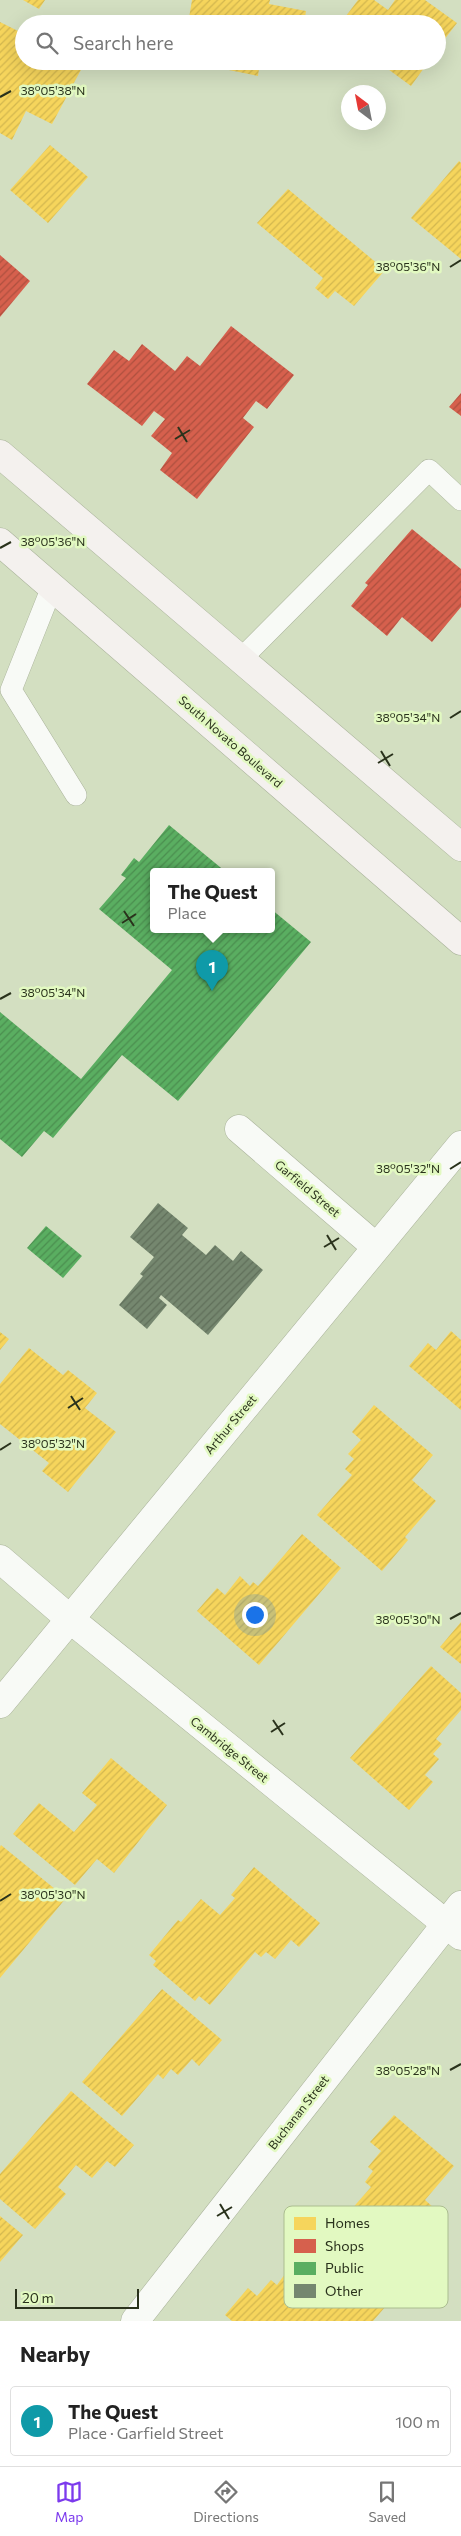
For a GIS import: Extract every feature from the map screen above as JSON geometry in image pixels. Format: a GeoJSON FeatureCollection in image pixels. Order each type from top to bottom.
{"type":"FeatureCollection","features":[{"type":"Feature","properties":{"kind":"main road"},"geometry":{"type":"LineString","coordinates":[[0,454],[461,847]]}},
{"type":"Feature","properties":{"kind":"main road","name":"South Novato Boulevard"},"geometry":{"type":"LineString","coordinates":[[0,542],[461,941]]}},
{"type":"Feature","properties":{"kind":"street","name":"Garfield Street"},"geometry":{"type":"LineString","coordinates":[[239,1129],[376,1247]]}},
{"type":"Feature","properties":{"kind":"street","name":"Arthur Street"},"geometry":{"type":"LineString","coordinates":[[0,1704],[461,1145]]}},
{"type":"Feature","properties":{"kind":"street","name":"Cambridge Street"},"geometry":{"type":"LineString","coordinates":[[0,1559],[70,1619],[456,1921]]}},
{"type":"Feature","properties":{"kind":"street","name":"Buchanan Street"},"geometry":{"type":"LineString","coordinates":[[135,2321],[456,1921]]}},
{"type":"Feature","properties":{"kind":"lane"},"geometry":{"type":"LineString","coordinates":[[241,659],[429,470],[461,500]]}},
{"type":"Feature","properties":{"kind":"lane"},"geometry":{"type":"LineString","coordinates":[[52,587],[10,690],[76,795]]}},
{"type":"Feature","properties":{"kind":"building: Homes"},"geometry":{"type":"Polygon","coordinates":[[[23,0],[45,0],[39,9],[23,0]]]}},
{"type":"Feature","properties":{"kind":"building: Homes"},"geometry":{"type":"Polygon","coordinates":[[[192,0],[270,0],[269,4],[306,11],[305,15],[190,15],[192,0]]]}},
{"type":"Feature","properties":{"kind":"building: Homes"},"geometry":{"type":"Polygon","coordinates":[[[358,0],[374,0],[388,10],[395,0],[425,0],[446,15],[347,15],[358,0]]]}},
{"type":"Feature","properties":{"kind":"building: Homes"},"geometry":{"type":"Polygon","coordinates":[[[446,15],[457,23],[446,37],[446,15]]]}},
{"type":"Feature","properties":{"kind":"building: Homes"},"geometry":{"type":"Polygon","coordinates":[[[0,22],[15,30],[15,70],[81,70],[52,124],[26,111],[12,140],[0,133],[0,22]]]}},
{"type":"Feature","properties":{"kind":"building: Homes"},"geometry":{"type":"Polygon","coordinates":[[[229,70],[259,70],[258,76],[229,70]]]}},
{"type":"Feature","properties":{"kind":"building: Homes"},"geometry":{"type":"Polygon","coordinates":[[[389,70],[423,70],[411,86],[389,70]]]}},
{"type":"Feature","properties":{"kind":"building: Homes"},"geometry":{"type":"Polygon","coordinates":[[[50,145],[88,177],[48,223],[10,190],[50,145]]]}},
{"type":"Feature","properties":{"kind":"building: Homes"},"geometry":{"type":"Polygon","coordinates":[[[459,161],[461,163],[461,259],[411,218],[459,161]]]}},
{"type":"Feature","properties":{"kind":"building: Homes"},"geometry":{"type":"Polygon","coordinates":[[[288,189],[385,270],[354,306],[335,291],[328,299],[315,288],[323,278],[257,223],[288,189]]]}},
{"type":"Feature","properties":{"kind":"building: Homes"},"geometry":{"type":"Polygon","coordinates":[[[451,1331],[461,1340],[461,1410],[409,1366],[428,1343],[436,1350],[451,1331]]]}},
{"type":"Feature","properties":{"kind":"building: Homes"},"geometry":{"type":"Polygon","coordinates":[[[0,1332],[9,1339],[0,1350],[0,1332]]]}},
{"type":"Feature","properties":{"kind":"building: Homes"},"geometry":{"type":"Polygon","coordinates":[[[29,1348],[63,1375],[68,1370],[97,1393],[85,1408],[116,1432],[68,1492],[42,1471],[49,1463],[0,1424],[0,1384],[29,1348]]]}},
{"type":"Feature","properties":{"kind":"building: Homes"},"geometry":{"type":"Polygon","coordinates":[[[374,1405],[433,1455],[412,1480],[436,1501],[405,1537],[408,1540],[382,1571],[317,1515],[352,1475],[345,1469],[354,1459],[348,1454],[361,1440],[352,1432],[374,1405]]]}},
{"type":"Feature","properties":{"kind":"building: Homes"},"geometry":{"type":"Polygon","coordinates":[[[302,1534],[341,1568],[259,1665],[197,1611],[217,1588],[225,1595],[240,1576],[250,1586],[253,1582],[258,1586],[302,1534]]]}},
{"type":"Feature","properties":{"kind":"building: Homes"},"geometry":{"type":"Polygon","coordinates":[[[461,1622],[461,1664],[440,1647],[461,1622]]]}},
{"type":"Feature","properties":{"kind":"building: Homes"},"geometry":{"type":"Polygon","coordinates":[[[431,1666],[461,1693],[461,1710],[436,1739],[442,1744],[433,1754],[439,1759],[425,1775],[433,1782],[409,1810],[350,1758],[431,1666]]]}},
{"type":"Feature","properties":{"kind":"building: Homes"},"geometry":{"type":"Polygon","coordinates":[[[111,1758],[167,1805],[114,1873],[97,1859],[75,1885],[13,1834],[39,1803],[74,1832],[97,1805],[82,1793],[111,1758]]]}},
{"type":"Feature","properties":{"kind":"building: Homes"},"geometry":{"type":"Polygon","coordinates":[[[1,1845],[66,1898],[0,1978],[0,1847],[1,1845]]]}},
{"type":"Feature","properties":{"kind":"building: Homes"},"geometry":{"type":"Polygon","coordinates":[[[254,1867],[320,1923],[299,1947],[291,1940],[275,1959],[266,1952],[261,1957],[255,1952],[210,2005],[199,1996],[195,2001],[153,1965],[156,1961],[149,1955],[178,1920],[181,1922],[201,1899],[220,1915],[235,1898],[231,1895],[254,1867]]]}},
{"type":"Feature","properties":{"kind":"building: Homes"},"geometry":{"type":"Polygon","coordinates":[[[162,1989],[222,2040],[199,2066],[192,2059],[178,2075],[171,2069],[163,2079],[158,2074],[122,2116],[82,2082],[162,1989]]]}},
{"type":"Feature","properties":{"kind":"building: Homes"},"geometry":{"type":"Polygon","coordinates":[[[71,2091],[134,2145],[115,2167],[107,2161],[92,2178],[76,2165],[58,2187],[66,2194],[35,2229],[0,2199],[0,2174],[71,2091]]]}},
{"type":"Feature","properties":{"kind":"building: Homes"},"geometry":{"type":"Polygon","coordinates":[[[394,2115],[454,2166],[425,2200],[432,2206],[354,2206],[371,2187],[365,2182],[373,2171],[368,2167],[381,2151],[370,2142],[394,2115]]]}},
{"type":"Feature","properties":{"kind":"building: Homes"},"geometry":{"type":"Polygon","coordinates":[[[0,2216],[23,2235],[0,2262],[0,2216]]]}},
{"type":"Feature","properties":{"kind":"building: Homes"},"geometry":{"type":"Polygon","coordinates":[[[284,2275],[284,2308],[384,2308],[373,2321],[232,2321],[225,2315],[248,2288],[257,2296],[271,2280],[277,2285],[284,2275]]]}},
{"type":"Feature","properties":{"kind":"building: Shops"},"geometry":{"type":"Polygon","coordinates":[[[0,255],[30,281],[0,317],[0,255]]]}},
{"type":"Feature","properties":{"kind":"building: Shops"},"geometry":{"type":"Polygon","coordinates":[[[231,326],[294,375],[267,409],[256,401],[243,418],[254,427],[197,499],[160,470],[172,453],[151,436],[165,419],[154,411],[142,426],[87,384],[114,350],[129,361],[142,344],[175,371],[187,356],[200,366],[231,326]]]}},
{"type":"Feature","properties":{"kind":"building: Shops"},"geometry":{"type":"Polygon","coordinates":[[[461,393],[461,416],[449,407],[461,393]]]}},
{"type":"Feature","properties":{"kind":"building: Shops"},"geometry":{"type":"Polygon","coordinates":[[[412,529],[461,569],[461,607],[432,642],[402,617],[387,636],[351,606],[368,585],[365,583],[412,529]]]}},
{"type":"Feature","properties":{"kind":"building: Public"},"geometry":{"type":"Polygon","coordinates":[[[169,825],[221,868],[150,868],[150,933],[275,933],[275,912],[311,942],[178,1101],[122,1055],[53,1138],[44,1131],[22,1157],[0,1139],[0,1012],[81,1079],[172,970],[99,909],[126,878],[121,875],[134,858],[139,862],[169,825]]]}},
{"type":"Feature","properties":{"kind":"building: Public"},"geometry":{"type":"Polygon","coordinates":[[[46,1226],[82,1256],[63,1278],[27,1248],[46,1226]]]}},
{"type":"Feature","properties":{"kind":"building: Other"},"geometry":{"type":"Polygon","coordinates":[[[158,1203],[188,1228],[182,1235],[206,1255],[215,1245],[233,1261],[241,1251],[263,1270],[208,1335],[161,1295],[159,1298],[167,1305],[147,1329],[119,1305],[143,1276],[140,1274],[154,1257],[130,1237],[158,1203]]]}},
{"type":"Feature","properties":{"kind":"place","name":"The Quest"},"geometry":{"type":"Point","coordinates":[212,991]}}]}
